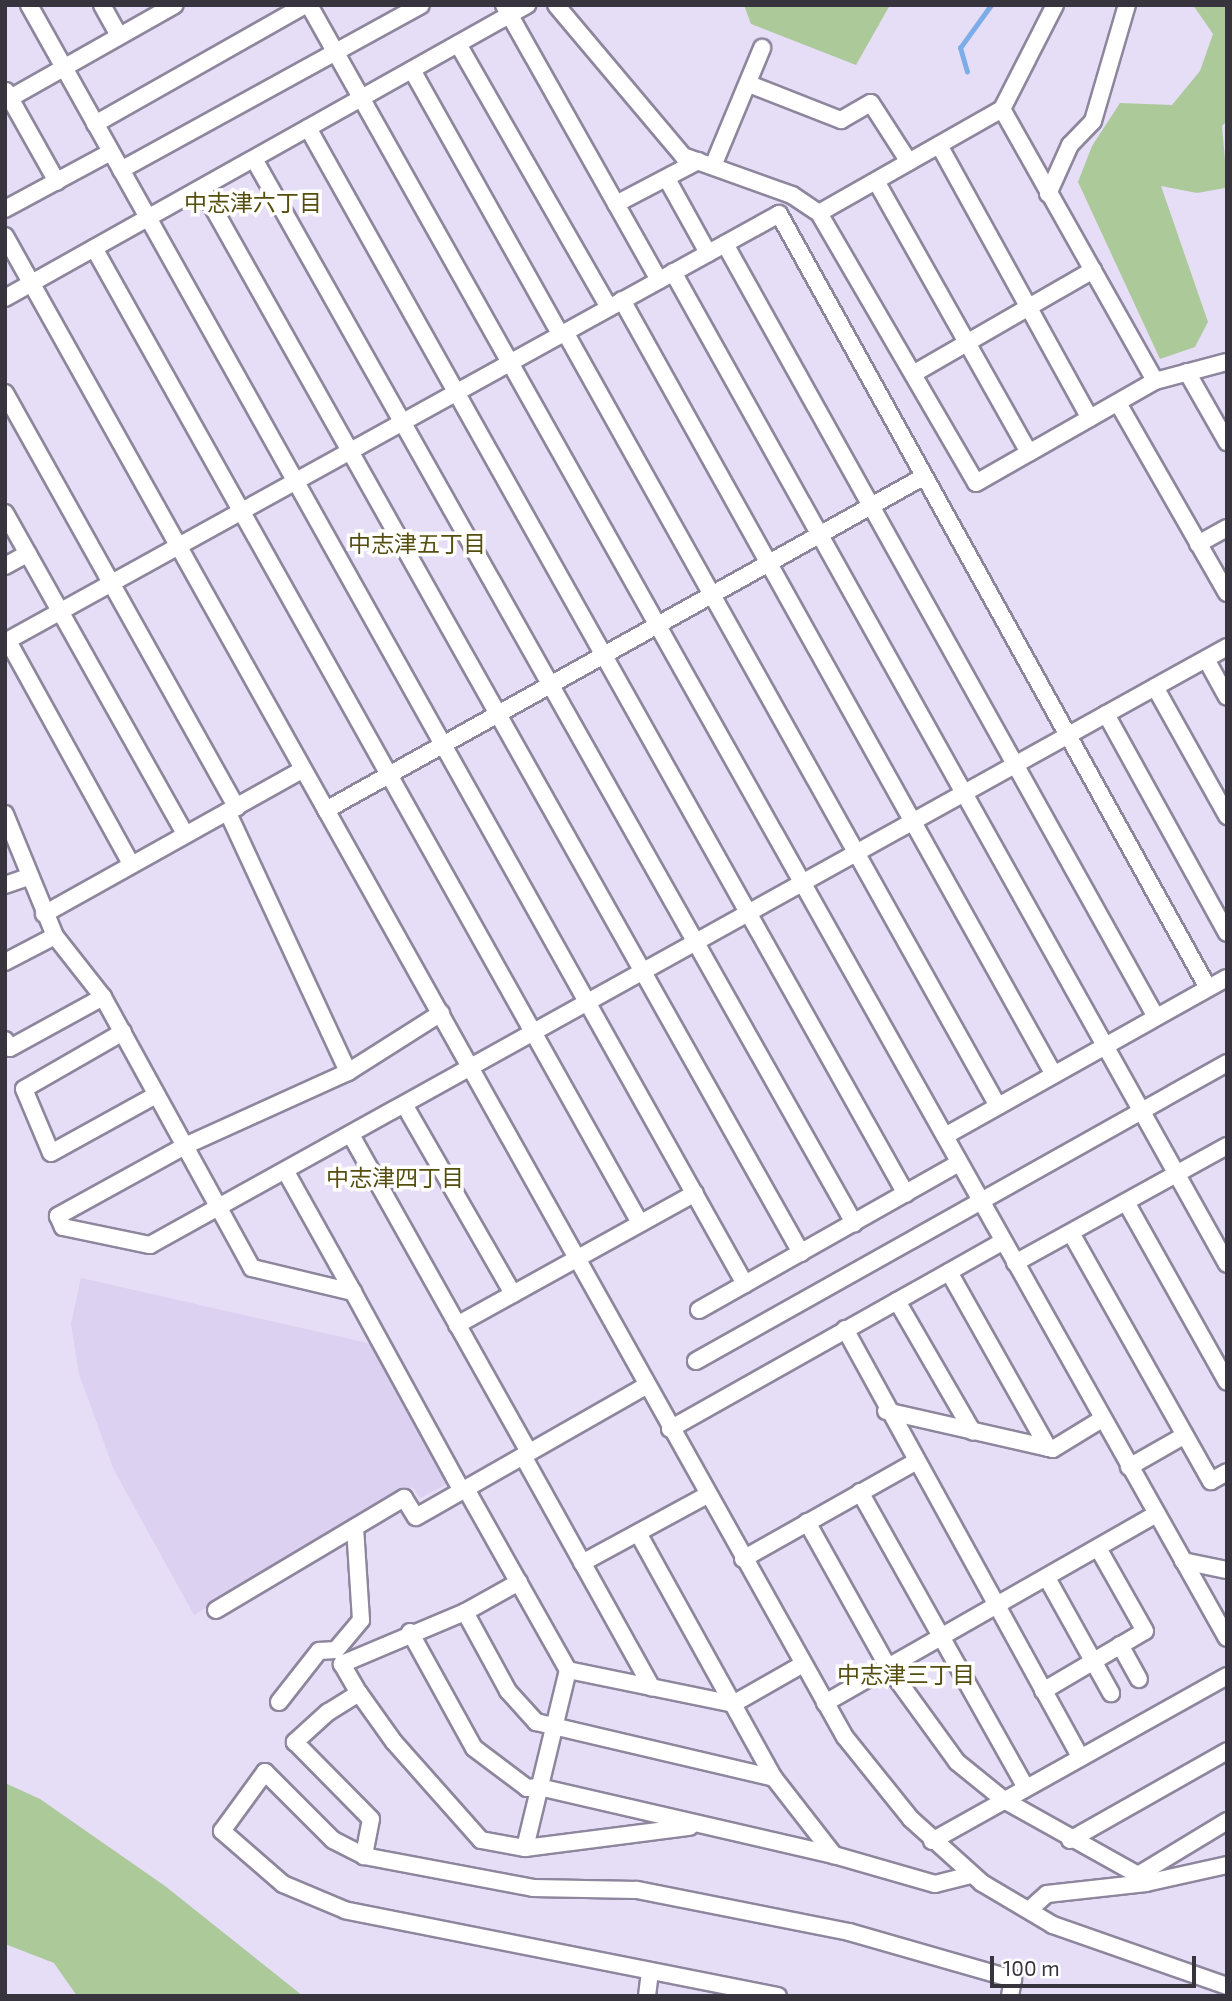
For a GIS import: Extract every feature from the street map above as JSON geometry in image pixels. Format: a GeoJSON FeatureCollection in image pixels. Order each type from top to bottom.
{"type":"FeatureCollection","features":[{"type":"Feature","properties":{"kind":"street"},"geometry":{"type":"LineString","coordinates":[[29,5],[745,1284]]}},
{"type":"Feature","properties":{"kind":"street"},"geometry":{"type":"LineString","coordinates":[[102,5],[119,36]]}},
{"type":"Feature","properties":{"kind":"street"},"geometry":{"type":"LineString","coordinates":[[95,124],[307,5],[512,362],[1227,1638]]}},
{"type":"Feature","properties":{"kind":"street"},"geometry":{"type":"LineString","coordinates":[[121,170],[421,5]]}},
{"type":"Feature","properties":{"kind":"street"},"geometry":{"type":"LineString","coordinates":[[5,298],[458,44],[507,10],[527,5]]}},
{"type":"Feature","properties":{"kind":"street"},"geometry":{"type":"LineString","coordinates":[[556,5],[683,156],[792,195],[819,213],[976,483],[1155,382],[1227,362]]}},
{"type":"Feature","properties":{"kind":"street"},"geometry":{"type":"LineString","coordinates":[[819,213],[1002,109],[1055,5]]}},
{"type":"Feature","properties":{"kind":"street"},"geometry":{"type":"LineString","coordinates":[[1048,194],[1070,145],[1093,121],[1127,5]]}},
{"type":"Feature","properties":{"kind":"street"},"geometry":{"type":"LineString","coordinates":[[57,182],[7,96],[64,68],[174,6]]}},
{"type":"Feature","properties":{"kind":"street"},"geometry":{"type":"LineString","coordinates":[[507,10],[616,204],[666,276],[819,535],[1227,1264]]}},
{"type":"Feature","properties":{"kind":"street"},"geometry":{"type":"LineString","coordinates":[[458,44],[768,564],[1054,1074]]}},
{"type":"Feature","properties":{"kind":"street"},"geometry":{"type":"LineString","coordinates":[[616,204],[667,179],[706,164],[748,84],[762,48]]}},
{"type":"Feature","properties":{"kind":"street"},"geometry":{"type":"LineString","coordinates":[[412,70],[859,852],[998,1106]]}},
{"type":"Feature","properties":{"kind":"street"},"geometry":{"type":"LineString","coordinates":[[748,84],[842,120],[871,103],[909,162]]}},
{"type":"Feature","properties":{"kind":"street"},"geometry":{"type":"LineString","coordinates":[[1002,109],[1155,382]]}},
{"type":"Feature","properties":{"kind":"street"},"geometry":{"type":"LineString","coordinates":[[308,128],[454,394],[750,913],[906,1194]]}},
{"type":"Feature","properties":{"kind":"street"},"geometry":{"type":"LineString","coordinates":[[939,145],[1027,309],[1090,418]]}},
{"type":"Feature","properties":{"kind":"street"},"geometry":{"type":"LineString","coordinates":[[5,209],[111,152]]}},
{"type":"Feature","properties":{"kind":"street"},"geometry":{"type":"LineString","coordinates":[[254,159],[549,686],[558,692],[853,1223]]}},
{"type":"Feature","properties":{"kind":"street"},"geometry":{"type":"LineString","coordinates":[[667,179],[708,253]]}},
{"type":"Feature","properties":{"kind":"street"},"geometry":{"type":"LineString","coordinates":[[876,181],[1029,453]]}},
{"type":"Feature","properties":{"kind":"street"},"geometry":{"type":"LineString","coordinates":[[202,188],[801,1253]]}},
{"type":"Feature","properties":{"kind":"street"},"geometry":{"type":"LineString","coordinates":[[131,864],[7,641],[779,214],[1208,988]]}},
{"type":"Feature","properties":{"kind":"street"},"geometry":{"type":"LineString","coordinates":[[5,236],[302,770],[442,1013],[470,1069],[824,1703],[879,1783],[932,1841],[972,1875],[1054,1925],[1227,1986]]}},
{"type":"Feature","properties":{"kind":"street"},"geometry":{"type":"LineString","coordinates":[[725,244],[1156,1017]]}},
{"type":"Feature","properties":{"kind":"street"},"geometry":{"type":"LineString","coordinates":[[94,248],[640,1223]]}},
{"type":"Feature","properties":{"kind":"street"},"geometry":{"type":"LineString","coordinates":[[913,374],[1093,270]]}},
{"type":"Feature","properties":{"kind":"street"},"geometry":{"type":"LineString","coordinates":[[1187,372],[1227,442]]}},
{"type":"Feature","properties":{"kind":"street"},"geometry":{"type":"LineString","coordinates":[[5,393],[112,583],[232,810],[348,1072]]}},
{"type":"Feature","properties":{"kind":"street"},"geometry":{"type":"LineString","coordinates":[[1118,403],[1227,593]]}},
{"type":"Feature","properties":{"kind":"street"},"geometry":{"type":"LineString","coordinates":[[326,810],[923,477]]}},
{"type":"Feature","properties":{"kind":"street"},"geometry":{"type":"LineString","coordinates":[[5,513],[185,834]]}},
{"type":"Feature","properties":{"kind":"street"},"geometry":{"type":"LineString","coordinates":[[1198,544],[1227,528]]}},
{"type":"Feature","properties":{"kind":"street"},"geometry":{"type":"LineString","coordinates":[[5,566],[28,553]]}},
{"type":"Feature","properties":{"kind":"street"},"geometry":{"type":"LineString","coordinates":[[442,1013],[348,1072],[183,1147],[58,1216],[63,1227],[150,1245],[219,1210],[1227,647]]}},
{"type":"Feature","properties":{"kind":"street"},"geometry":{"type":"LineString","coordinates":[[1206,659],[1227,697]]}},
{"type":"Feature","properties":{"kind":"street"},"geometry":{"type":"LineString","coordinates":[[1155,687],[1227,816]]}},
{"type":"Feature","properties":{"kind":"street"},"geometry":{"type":"LineString","coordinates":[[1106,714],[1227,933]]}},
{"type":"Feature","properties":{"kind":"street"},"geometry":{"type":"LineString","coordinates":[[44,914],[302,770]]}},
{"type":"Feature","properties":{"kind":"street"},"geometry":{"type":"LineString","coordinates":[[5,815],[28,877],[55,936],[103,997],[183,1147],[252,1268],[353,1292]]}},
{"type":"Feature","properties":{"kind":"street"},"geometry":{"type":"LineString","coordinates":[[5,885],[28,877]]}},
{"type":"Feature","properties":{"kind":"street"},"geometry":{"type":"LineString","coordinates":[[5,962],[55,936]]}},
{"type":"Feature","properties":{"kind":"street"},"geometry":{"type":"LineString","coordinates":[[944,1136],[1227,978]]}},
{"type":"Feature","properties":{"kind":"street"},"geometry":{"type":"LineString","coordinates":[[5,1040],[10,1048],[103,997]]}},
{"type":"Feature","properties":{"kind":"street"},"geometry":{"type":"LineString","coordinates":[[123,1032],[24,1089],[51,1153],[156,1095]]}},
{"type":"Feature","properties":{"kind":"street"},"geometry":{"type":"LineString","coordinates":[[696,1361],[980,1199],[1227,1063]]}},
{"type":"Feature","properties":{"kind":"street"},"geometry":{"type":"LineString","coordinates":[[405,1106],[513,1294]]}},
{"type":"Feature","properties":{"kind":"street"},"geometry":{"type":"LineString","coordinates":[[351,1135],[457,1325],[582,1563],[652,1688]]}},
{"type":"Feature","properties":{"kind":"street"},"geometry":{"type":"LineString","coordinates":[[1016,1263],[1227,1146]]}},
{"type":"Feature","properties":{"kind":"street"},"geometry":{"type":"LineString","coordinates":[[699,1310],[959,1163]]}},
{"type":"Feature","properties":{"kind":"street"},"geometry":{"type":"LineString","coordinates":[[286,1172],[568,1670],[525,1848]]}},
{"type":"Feature","properties":{"kind":"street"},"geometry":{"type":"LineString","coordinates":[[457,1325],[695,1193]]}},
{"type":"Feature","properties":{"kind":"street"},"geometry":{"type":"LineString","coordinates":[[1126,1202],[1227,1382]]}},
{"type":"Feature","properties":{"kind":"street"},"geometry":{"type":"LineString","coordinates":[[1071,1233],[1211,1481],[1227,1472]]}},
{"type":"Feature","properties":{"kind":"street"},"geometry":{"type":"LineString","coordinates":[[670,1429],[1003,1241]]}},
{"type":"Feature","properties":{"kind":"street"},"geometry":{"type":"LineString","coordinates":[[949,1272],[1048,1448]]}},
{"type":"Feature","properties":{"kind":"street"},"geometry":{"type":"LineString","coordinates":[[897,1301],[973,1432]]}},
{"type":"Feature","properties":{"kind":"street"},"geometry":{"type":"LineString","coordinates":[[845,1329],[886,1411],[1080,1757]]}},
{"type":"Feature","properties":{"kind":"street"},"geometry":{"type":"LineString","coordinates":[[216,1610],[404,1498],[416,1517],[646,1386]]}},
{"type":"Feature","properties":{"kind":"street"},"geometry":{"type":"LineString","coordinates":[[886,1411],[1048,1448],[1102,1419]]}},
{"type":"Feature","properties":{"kind":"street"},"geometry":{"type":"LineString","coordinates":[[1129,1467],[1185,1435]]}},
{"type":"Feature","properties":{"kind":"street"},"geometry":{"type":"LineString","coordinates":[[743,1559],[915,1462]]}},
{"type":"Feature","properties":{"kind":"street"},"geometry":{"type":"LineString","coordinates":[[860,1492],[1026,1788]]}},
{"type":"Feature","properties":{"kind":"street"},"geometry":{"type":"LineString","coordinates":[[582,1563],[707,1495]]}},
{"type":"Feature","properties":{"kind":"street"},"geometry":{"type":"LineString","coordinates":[[824,1703],[1157,1514]]}},
{"type":"Feature","properties":{"kind":"street"},"geometry":{"type":"LineString","coordinates":[[807,1522],[888,1667],[937,1741],[1004,1800],[1142,1879]]}},
{"type":"Feature","properties":{"kind":"street"},"geometry":{"type":"LineString","coordinates":[[339,1657],[360,1620],[355,1527]]}},
{"type":"Feature","properties":{"kind":"street"},"geometry":{"type":"LineString","coordinates":[[638,1532],[774,1778],[834,1855]]}},
{"type":"Feature","properties":{"kind":"street"},"geometry":{"type":"LineString","coordinates":[[1043,1691],[1145,1631],[1098,1548]]}},
{"type":"Feature","properties":{"kind":"street"},"geometry":{"type":"LineString","coordinates":[[1183,1561],[1227,1570]]}},
{"type":"Feature","properties":{"kind":"street"},"geometry":{"type":"LineString","coordinates":[[1047,1578],[1111,1693]]}},
{"type":"Feature","properties":{"kind":"street"},"geometry":{"type":"LineString","coordinates":[[279,1702],[319,1651],[339,1657],[410,1633],[465,1612],[519,1582]]}},
{"type":"Feature","properties":{"kind":"street"},"geometry":{"type":"LineString","coordinates":[[465,1612],[508,1691],[536,1722],[553,1729],[774,1778]]}},
{"type":"Feature","properties":{"kind":"street"},"geometry":{"type":"LineString","coordinates":[[410,1633],[474,1748],[514,1782],[527,1788],[539,1787],[834,1855],[935,1884],[972,1875]]}},
{"type":"Feature","properties":{"kind":"street"},"geometry":{"type":"LineString","coordinates":[[1120,1645],[1139,1679]]}},
{"type":"Feature","properties":{"kind":"street"},"geometry":{"type":"LineString","coordinates":[[339,1657],[359,1693],[394,1742],[481,1840],[525,1848],[701,1825]]}},
{"type":"Feature","properties":{"kind":"street"},"geometry":{"type":"LineString","coordinates":[[568,1670],[733,1704],[803,1664]]}},
{"type":"Feature","properties":{"kind":"street"},"geometry":{"type":"LineString","coordinates":[[932,1841],[1227,1676]]}},
{"type":"Feature","properties":{"kind":"street"},"geometry":{"type":"LineString","coordinates":[[359,1693],[328,1712],[295,1742],[371,1819],[364,1856]]}},
{"type":"Feature","properties":{"kind":"street"},"geometry":{"type":"LineString","coordinates":[[1070,1840],[1227,1751]]}},
{"type":"Feature","properties":{"kind":"street"},"geometry":{"type":"LineString","coordinates":[[778,1996],[345,1910],[283,1884],[222,1831],[265,1772],[333,1840],[364,1856],[533,1888],[637,1889],[849,1932],[1013,1979],[1010,1996]]}},
{"type":"Feature","properties":{"kind":"street"},"geometry":{"type":"LineString","coordinates":[[1142,1879],[1227,1821]]}},
{"type":"Feature","properties":{"kind":"street"},"geometry":{"type":"LineString","coordinates":[[1029,1910],[1047,1895],[1227,1865]]}},
{"type":"Feature","properties":{"kind":"street"},"geometry":{"type":"LineString","coordinates":[[647,1996],[650,1971]]}},
{"type":"Feature","properties":{"kind":"shaded area"},"geometry":{"type":"Polygon","coordinates":[[[81,1278],[372,1344],[447,1484],[420,1498],[413,1487],[194,1615],[114,1470],[79,1374],[71,1324],[81,1278]]]}},
{"type":"Feature","properties":{"kind":"green space"},"geometry":{"type":"Polygon","coordinates":[[[744,5],[890,5],[856,65],[751,24],[744,5]]]}},
{"type":"Feature","properties":{"kind":"green space"},"geometry":{"type":"Polygon","coordinates":[[[1193,5],[1227,5],[1227,121],[1222,126],[1227,182],[1225,188],[1197,193],[1161,186],[1208,322],[1195,347],[1160,359],[1078,182],[1092,146],[1120,103],[1172,105],[1200,71],[1213,34],[1193,5]]]}},
{"type":"Feature","properties":{"kind":"green space"},"geometry":{"type":"Polygon","coordinates":[[[5,1783],[40,1799],[165,1886],[303,1996],[77,1996],[54,1963],[5,1944],[5,1783]]]}},
{"type":"Feature","properties":{"kind":"waterway"},"geometry":{"type":"LineString","coordinates":[[967,72],[960,48],[991,5]]}},
{"type":"Feature","properties":{"kind":"district","name":"中志津六丁目"},"geometry":{"type":"Point","coordinates":[253,202]}},
{"type":"Feature","properties":{"kind":"district","name":"中志津五丁目"},"geometry":{"type":"Point","coordinates":[417,543]}},
{"type":"Feature","properties":{"kind":"district","name":"中志津四丁目"},"geometry":{"type":"Point","coordinates":[395,1177]}},
{"type":"Feature","properties":{"kind":"district","name":"中志津三丁目"},"geometry":{"type":"Point","coordinates":[906,1674]}}]}
